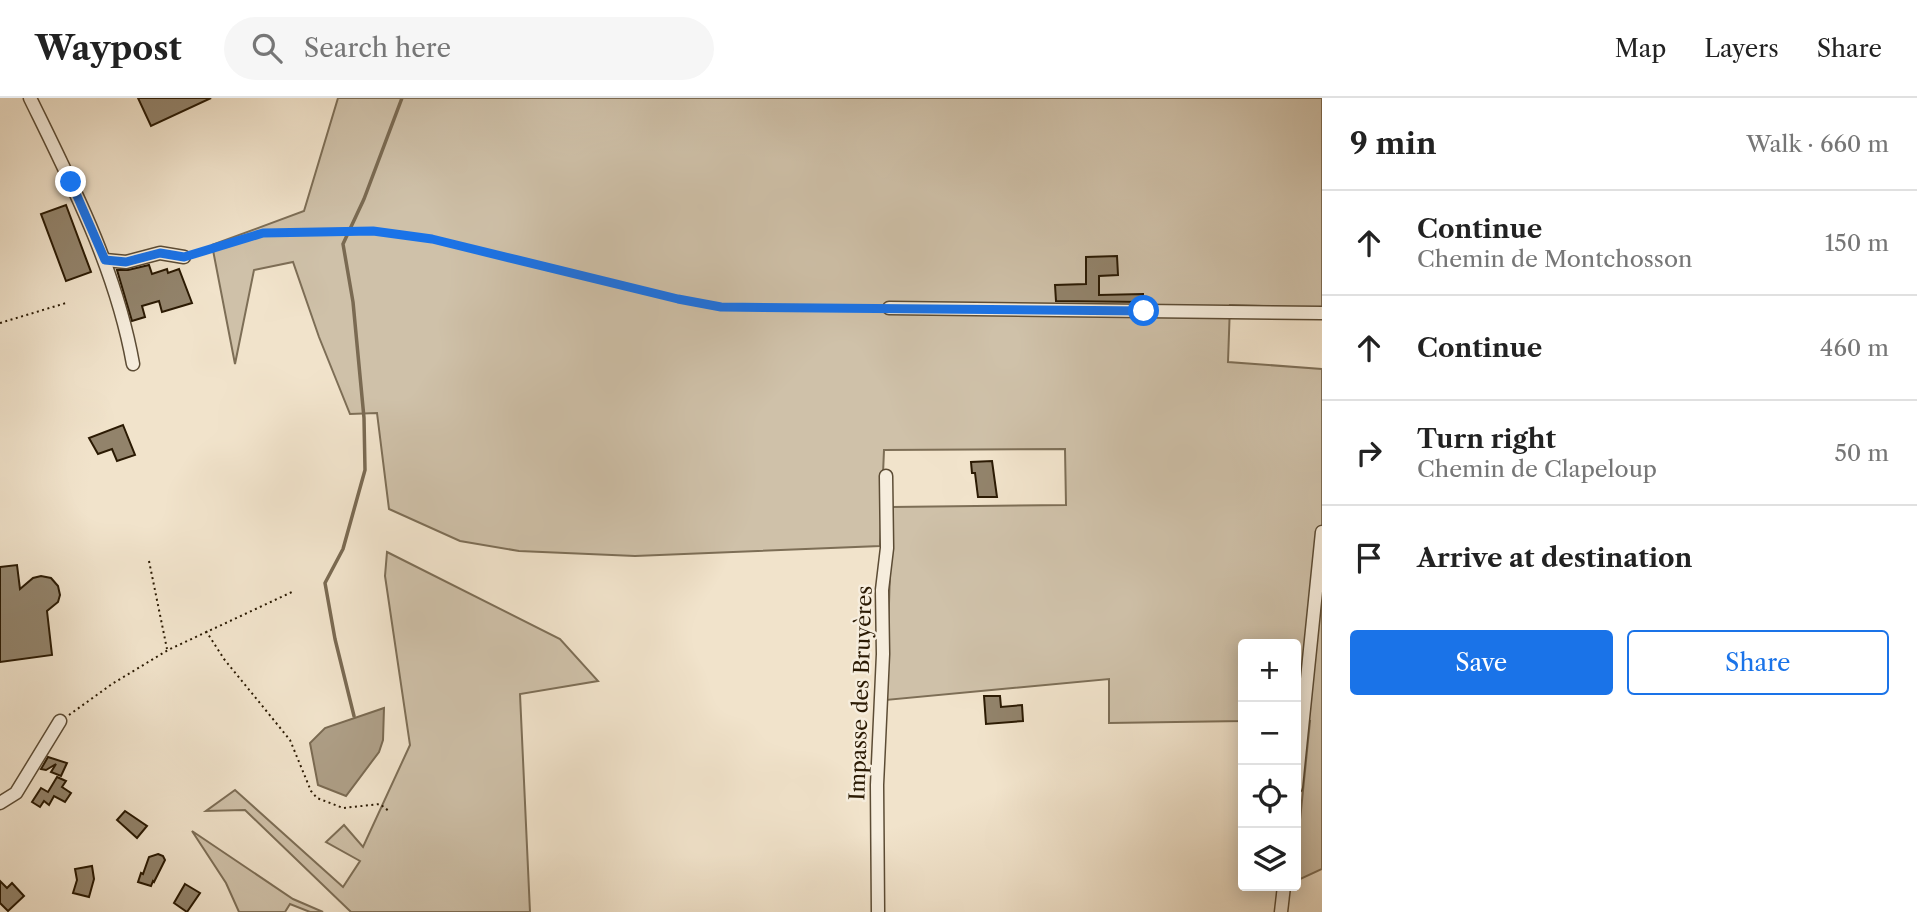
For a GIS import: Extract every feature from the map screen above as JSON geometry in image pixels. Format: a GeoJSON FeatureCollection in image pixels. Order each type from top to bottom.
{"type":"FeatureCollection","features":[{"type":"Feature","properties":{"kind":"street"},"geometry":{"type":"LineString","coordinates":[[30,98],[105,260],[129,341],[133,364]]}},
{"type":"Feature","properties":{"kind":"street"},"geometry":{"type":"LineString","coordinates":[[105,260],[126,262],[160,253],[184,257]]}},
{"type":"Feature","properties":{"kind":"street"},"geometry":{"type":"LineString","coordinates":[[889,308],[1322,313]]}},
{"type":"Feature","properties":{"kind":"street","name":"Impasse des Bruyères"},"geometry":{"type":"LineString","coordinates":[[878,912],[877,785],[883,654],[882,590],[887,548],[886,476]]}},
{"type":"Feature","properties":{"kind":"street"},"geometry":{"type":"LineString","coordinates":[[1298,765],[1322,532]]}},
{"type":"Feature","properties":{"kind":"street"},"geometry":{"type":"LineString","coordinates":[[0,803],[16,793],[60,721]]}},
{"type":"Feature","properties":{"kind":"street"},"geometry":{"type":"LineString","coordinates":[[1280,912],[1283,891]]}},
{"type":"Feature","properties":{"kind":"path"},"geometry":{"type":"LineString","coordinates":[[184,257],[263,233],[373,231],[432,239],[721,307],[889,308]]}},
{"type":"Feature","properties":{"kind":"path"},"geometry":{"type":"LineString","coordinates":[[0,323],[66,303]]}},
{"type":"Feature","properties":{"kind":"path"},"geometry":{"type":"LineString","coordinates":[[149,561],[167,650]]}},
{"type":"Feature","properties":{"kind":"path"},"geometry":{"type":"LineString","coordinates":[[60,721],[167,650],[292,592]]}},
{"type":"Feature","properties":{"kind":"path"},"geometry":{"type":"LineString","coordinates":[[206,631],[224,659],[290,740],[311,791],[317,798],[343,808],[380,804],[390,812]]}},
{"type":"Feature","properties":{"kind":"shaded area"},"geometry":{"type":"Polygon","coordinates":[[[338,98],[1322,98],[1322,308],[1230,305],[1228,362],[1322,369],[1322,869],[1301,879],[1301,810],[1310,721],[1301,720],[1301,639],[1238,639],[1238,721],[1109,723],[1109,679],[886,700],[892,507],[1066,505],[1065,449],[884,450],[880,546],[635,556],[519,551],[460,541],[389,509],[377,413],[350,414],[293,262],[254,270],[235,364],[212,245],[304,211],[338,98]]]}},
{"type":"Feature","properties":{"kind":"shaded area"},"geometry":{"type":"Polygon","coordinates":[[[387,552],[560,639],[598,681],[520,694],[530,912],[351,912],[245,810],[206,811],[235,790],[343,887],[360,861],[326,842],[344,825],[363,847],[410,745],[385,576],[387,552]]]}},
{"type":"Feature","properties":{"kind":"shaded area"},"geometry":{"type":"Polygon","coordinates":[[[384,708],[383,740],[379,752],[346,796],[318,785],[310,743],[325,728],[384,708]]]}},
{"type":"Feature","properties":{"kind":"shaded area"},"geometry":{"type":"Polygon","coordinates":[[[192,831],[293,899],[323,912],[310,912],[290,904],[285,912],[239,912],[226,883],[192,831]]]}},
{"type":"Feature","properties":{"kind":"building"},"geometry":{"type":"Polygon","coordinates":[[[138,98],[211,98],[151,126],[138,98]]]}},
{"type":"Feature","properties":{"kind":"building"},"geometry":{"type":"Polygon","coordinates":[[[66,205],[91,272],[66,281],[41,214],[66,205]]]}},
{"type":"Feature","properties":{"kind":"building"},"geometry":{"type":"Polygon","coordinates":[[[1117,256],[1118,275],[1099,276],[1099,295],[1143,294],[1143,302],[1056,301],[1055,285],[1086,284],[1086,257],[1117,256]]]}},
{"type":"Feature","properties":{"kind":"building"},"geometry":{"type":"Polygon","coordinates":[[[149,265],[152,274],[167,269],[168,273],[179,269],[192,303],[162,312],[159,301],[142,306],[145,317],[132,321],[117,270],[149,265]]]}},
{"type":"Feature","properties":{"kind":"building"},"geometry":{"type":"Polygon","coordinates":[[[123,425],[135,455],[117,461],[112,449],[98,454],[89,438],[123,425]]]}},
{"type":"Feature","properties":{"kind":"building"},"geometry":{"type":"Polygon","coordinates":[[[992,461],[997,497],[978,497],[971,462],[992,461]]]}},
{"type":"Feature","properties":{"kind":"building"},"geometry":{"type":"Polygon","coordinates":[[[17,565],[20,589],[33,578],[41,576],[51,578],[58,586],[58,602],[47,611],[52,655],[0,662],[0,567],[17,565]]]}},
{"type":"Feature","properties":{"kind":"building"},"geometry":{"type":"Polygon","coordinates":[[[984,696],[1000,696],[1001,707],[1022,705],[1023,721],[986,724],[984,696]]]}},
{"type":"Feature","properties":{"kind":"building"},"geometry":{"type":"Polygon","coordinates":[[[48,757],[67,763],[61,776],[51,772],[56,764],[46,770],[41,769],[48,757]]]}},
{"type":"Feature","properties":{"kind":"building"},"geometry":{"type":"Polygon","coordinates":[[[57,777],[66,781],[62,787],[71,793],[65,802],[54,796],[49,805],[44,801],[40,807],[32,802],[41,788],[48,792],[57,777]]]}},
{"type":"Feature","properties":{"kind":"building"},"geometry":{"type":"Polygon","coordinates":[[[125,811],[147,826],[137,838],[117,820],[125,811]]]}},
{"type":"Feature","properties":{"kind":"building"},"geometry":{"type":"Polygon","coordinates":[[[158,854],[165,860],[154,882],[151,886],[138,882],[149,857],[158,854]]]}},
{"type":"Feature","properties":{"kind":"building"},"geometry":{"type":"Polygon","coordinates":[[[92,866],[94,879],[89,897],[73,893],[77,880],[75,869],[92,866]]]}},
{"type":"Feature","properties":{"kind":"building"},"geometry":{"type":"Polygon","coordinates":[[[0,881],[7,888],[12,883],[24,896],[8,911],[0,903],[0,881]]]}},
{"type":"Feature","properties":{"kind":"building"},"geometry":{"type":"Polygon","coordinates":[[[185,884],[200,893],[187,912],[174,903],[185,884]]]}},
{"type":"Feature","properties":{"kind":"waterway"},"geometry":{"type":"LineString","coordinates":[[354,716],[335,639],[325,583],[343,549],[365,470],[364,418],[353,302],[343,244],[364,199],[402,98]]}},
{"type":"Feature","properties":{"kind":"route"},"geometry":{"type":"LineString","coordinates":[[71,182],[105,260],[126,262],[160,253],[184,257],[263,233],[373,231],[432,239],[721,307],[1144,311]]}}]}
